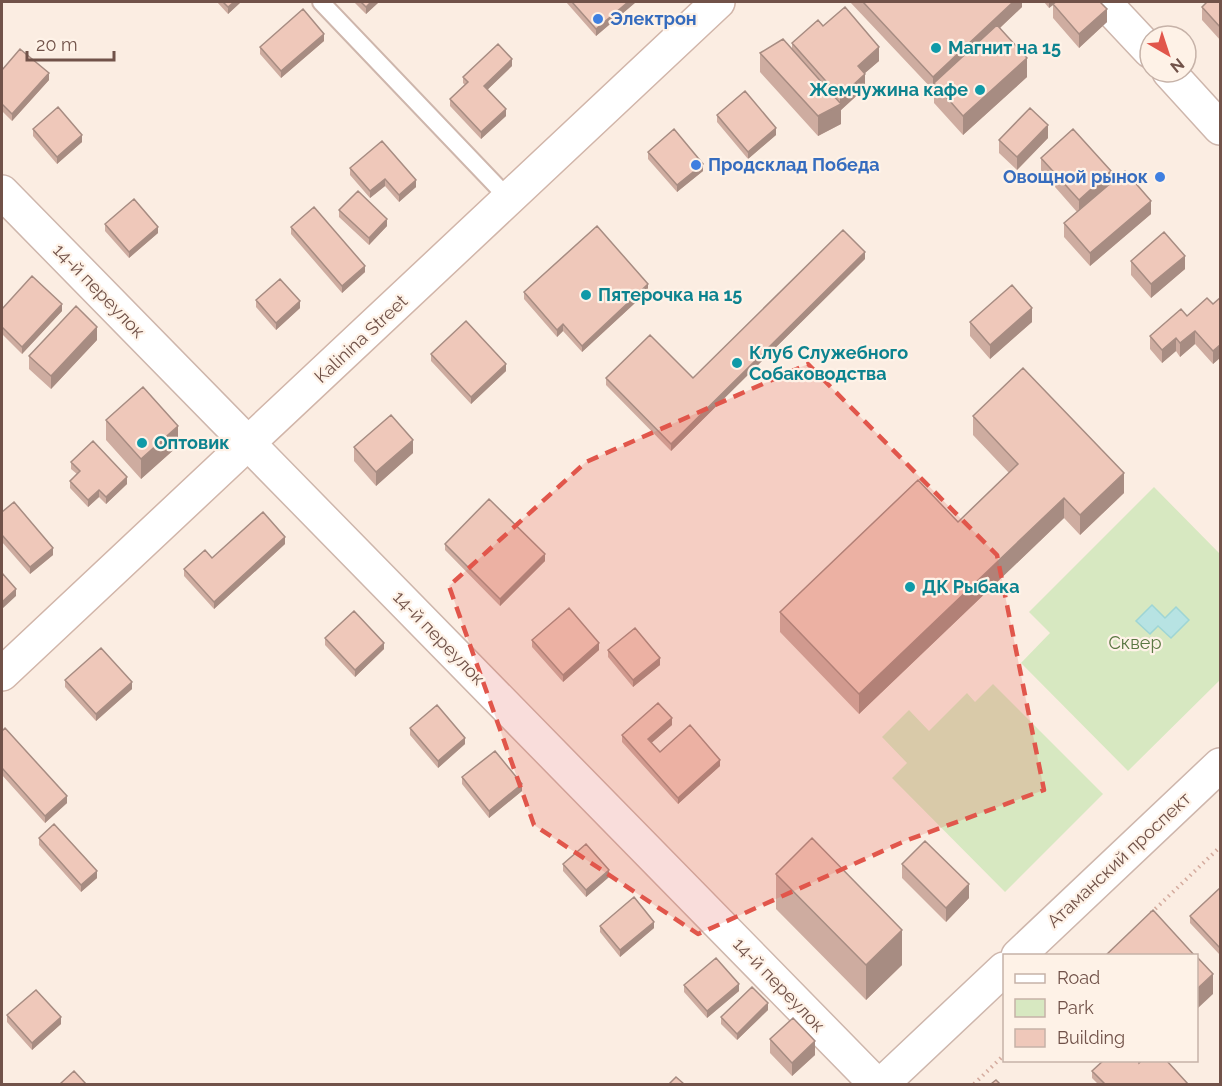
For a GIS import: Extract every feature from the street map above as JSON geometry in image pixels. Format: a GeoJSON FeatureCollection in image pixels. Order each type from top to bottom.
{"type":"FeatureCollection","features":[{"type":"Feature","properties":{"kind":"street","name":"Kalinina Street"},"geometry":{"type":"LineString","coordinates":[[2,674],[718,2]]}},
{"type":"Feature","properties":{"kind":"street"},"geometry":{"type":"LineString","coordinates":[[1104,2],[1138,38]]}},
{"type":"Feature","properties":{"kind":"street"},"geometry":{"type":"LineString","coordinates":[[1180,84],[1221,128]]}},
{"type":"Feature","properties":{"kind":"street","name":"14-й переулок"},"geometry":{"type":"LineString","coordinates":[[2,192],[876,1084]]}},
{"type":"Feature","properties":{"kind":"street","name":"Атаманский проспект"},"geometry":{"type":"LineString","coordinates":[[1020,954],[1221,765]]}},
{"type":"Feature","properties":{"kind":"street"},"geometry":{"type":"LineString","coordinates":[[882,1084],[1003,971]]}},
{"type":"Feature","properties":{"kind":"lane"},"geometry":{"type":"LineString","coordinates":[[321,2],[509,199]]}},
{"type":"Feature","properties":{"kind":"path"},"geometry":{"type":"LineString","coordinates":[[1148,917],[1221,847]]}},
{"type":"Feature","properties":{"kind":"path"},"geometry":{"type":"LineString","coordinates":[[974,1084],[1003,1057]]}},
{"type":"Feature","properties":{"kind":"highlighted area"},"geometry":{"type":"Polygon","coordinates":[[[808,364],[997,555],[1044,790],[905,841],[698,934],[534,825],[449,586],[586,462],[808,364]]]}},
{"type":"Feature","properties":{"kind":"green space","name":"Сквер"},"geometry":{"type":"Polygon","coordinates":[[[1154,487],[1220,554],[1220,680],[1128,771],[1021,663],[1050,633],[1029,612],[1154,487]]]}},
{"type":"Feature","properties":{"kind":"green space"},"geometry":{"type":"Polygon","coordinates":[[[993,684],[1103,794],[1005,892],[892,778],[907,763],[882,737],[909,710],[929,731],[967,693],[975,702],[993,684]]]}},
{"type":"Feature","properties":{"kind":"water"},"geometry":{"type":"Polygon","coordinates":[[[1152,605],[1165,618],[1176,607],[1189,620],[1171,638],[1158,626],[1150,634],[1136,621],[1152,605]]]}},
{"type":"Feature","properties":{"kind":"building"},"geometry":{"type":"Polygon","coordinates":[[[223,2],[234,2],[228,7],[223,2]]]}},
{"type":"Feature","properties":{"kind":"building"},"geometry":{"type":"Polygon","coordinates":[[[361,2],[371,2],[366,7],[361,2]]]}},
{"type":"Feature","properties":{"kind":"building","name":"Электрон"},"geometry":{"type":"Polygon","coordinates":[[[572,2],[628,2],[596,29],[572,2]]]}},
{"type":"Feature","properties":{"kind":"building","name":"Магнит на 15"},"geometry":{"type":"Polygon","coordinates":[[[863,2],[1013,2],[933,77],[863,2]]]}},
{"type":"Feature","properties":{"kind":"building"},"geometry":{"type":"Polygon","coordinates":[[[1056,2],[1100,2],[1107,9],[1079,34],[1053,4],[1056,2]]]}},
{"type":"Feature","properties":{"kind":"building"},"geometry":{"type":"Polygon","coordinates":[[[1207,2],[1221,2],[1221,28],[1202,7],[1207,2]]]}},
{"type":"Feature","properties":{"kind":"building"},"geometry":{"type":"Polygon","coordinates":[[[845,7],[879,47],[858,66],[865,74],[840,97],[792,43],[818,20],[823,26],[845,7]]]}},
{"type":"Feature","properties":{"kind":"building"},"geometry":{"type":"Polygon","coordinates":[[[303,9],[324,34],[281,71],[260,47],[303,9]]]}},
{"type":"Feature","properties":{"kind":"building"},"geometry":{"type":"Polygon","coordinates":[[[997,25],[1027,58],[963,116],[934,83],[997,25]]]}},
{"type":"Feature","properties":{"kind":"building"},"geometry":{"type":"Polygon","coordinates":[[[783,39],[841,104],[818,116],[760,53],[783,39]]]}},
{"type":"Feature","properties":{"kind":"building"},"geometry":{"type":"Polygon","coordinates":[[[498,44],[512,59],[484,86],[506,109],[481,132],[450,99],[468,82],[463,77],[498,44]]]}},
{"type":"Feature","properties":{"kind":"building"},"geometry":{"type":"Polygon","coordinates":[[[20,49],[49,73],[12,114],[2,104],[2,70],[20,49]]]}},
{"type":"Feature","properties":{"kind":"building"},"geometry":{"type":"Polygon","coordinates":[[[745,91],[776,128],[748,152],[717,115],[745,91]]]}},
{"type":"Feature","properties":{"kind":"building"},"geometry":{"type":"Polygon","coordinates":[[[58,107],[82,135],[57,157],[33,129],[58,107]]]}},
{"type":"Feature","properties":{"kind":"building"},"geometry":{"type":"Polygon","coordinates":[[[1030,108],[1048,125],[1017,157],[999,140],[1030,108]]]}},
{"type":"Feature","properties":{"kind":"building"},"geometry":{"type":"Polygon","coordinates":[[[674,129],[703,164],[677,185],[648,152],[674,129]]]}},
{"type":"Feature","properties":{"kind":"building"},"geometry":{"type":"Polygon","coordinates":[[[1073,129],[1111,171],[1079,200],[1041,158],[1073,129]]]}},
{"type":"Feature","properties":{"kind":"building"},"geometry":{"type":"Polygon","coordinates":[[[382,141],[416,180],[399,195],[385,179],[370,191],[350,168],[382,141]]]}},
{"type":"Feature","properties":{"kind":"building"},"geometry":{"type":"Polygon","coordinates":[[[1125,171],[1151,201],[1090,253],[1064,223],[1125,171]]]}},
{"type":"Feature","properties":{"kind":"building"},"geometry":{"type":"Polygon","coordinates":[[[358,191],[387,219],[369,238],[339,210],[358,191]]]}},
{"type":"Feature","properties":{"kind":"building"},"geometry":{"type":"Polygon","coordinates":[[[134,199],[158,227],[129,252],[105,224],[134,199]]]}},
{"type":"Feature","properties":{"kind":"building"},"geometry":{"type":"Polygon","coordinates":[[[314,207],[365,266],[342,286],[291,227],[314,207]]]}},
{"type":"Feature","properties":{"kind":"building","name":"Пятерочка на 15"},"geometry":{"type":"Polygon","coordinates":[[[597,226],[648,284],[582,346],[563,324],[557,330],[524,292],[597,226]]]}},
{"type":"Feature","properties":{"kind":"building","name":"Клуб Служебного Собаководства"},"geometry":{"type":"Polygon","coordinates":[[[843,230],[865,252],[671,444],[606,378],[650,335],[693,378],[843,230]]]}},
{"type":"Feature","properties":{"kind":"building"},"geometry":{"type":"Polygon","coordinates":[[[1164,232],[1185,256],[1151,284],[1131,261],[1164,232]]]}},
{"type":"Feature","properties":{"kind":"building"},"geometry":{"type":"Polygon","coordinates":[[[32,276],[62,304],[22,347],[2,327],[2,309],[32,276]]]}},
{"type":"Feature","properties":{"kind":"building"},"geometry":{"type":"Polygon","coordinates":[[[280,279],[300,301],[276,323],[256,300],[280,279]]]}},
{"type":"Feature","properties":{"kind":"building"},"geometry":{"type":"Polygon","coordinates":[[[1012,285],[1032,308],[990,345],[970,322],[1012,285]]]}},
{"type":"Feature","properties":{"kind":"building"},"geometry":{"type":"Polygon","coordinates":[[[1221,297],[1221,344],[1213,351],[1195,331],[1180,343],[1176,338],[1162,350],[1150,336],[1181,309],[1187,316],[1207,298],[1213,304],[1221,297]]]}},
{"type":"Feature","properties":{"kind":"building"},"geometry":{"type":"Polygon","coordinates":[[[76,306],[97,327],[51,376],[29,356],[76,306]]]}},
{"type":"Feature","properties":{"kind":"building"},"geometry":{"type":"Polygon","coordinates":[[[466,321],[506,364],[471,397],[431,354],[466,321]]]}},
{"type":"Feature","properties":{"kind":"building","name":"ДК Рыбака"},"geometry":{"type":"Polygon","coordinates":[[[1023,368],[1124,473],[1080,515],[1064,498],[859,694],[780,612],[918,480],[958,522],[1018,464],[973,416],[1023,368]]]}},
{"type":"Feature","properties":{"kind":"building"},"geometry":{"type":"Polygon","coordinates":[[[143,387],[178,426],[141,459],[106,420],[143,387]]]}},
{"type":"Feature","properties":{"kind":"building"},"geometry":{"type":"Polygon","coordinates":[[[391,415],[413,440],[376,472],[354,447],[391,415]]]}},
{"type":"Feature","properties":{"kind":"building"},"geometry":{"type":"Polygon","coordinates":[[[93,441],[127,477],[106,497],[99,490],[88,500],[70,481],[80,471],[71,462],[93,441]]]}},
{"type":"Feature","properties":{"kind":"building"},"geometry":{"type":"Polygon","coordinates":[[[489,499],[545,554],[500,599],[445,544],[489,499]]]}},
{"type":"Feature","properties":{"kind":"building"},"geometry":{"type":"Polygon","coordinates":[[[14,502],[53,548],[30,567],[2,535],[2,512],[14,502]]]}},
{"type":"Feature","properties":{"kind":"building"},"geometry":{"type":"Polygon","coordinates":[[[263,512],[285,537],[214,602],[184,569],[205,550],[212,558],[263,512]]]}},
{"type":"Feature","properties":{"kind":"building"},"geometry":{"type":"Polygon","coordinates":[[[2,573],[16,589],[2,602],[2,573]]]}},
{"type":"Feature","properties":{"kind":"building"},"geometry":{"type":"Polygon","coordinates":[[[569,608],[599,643],[563,675],[532,640],[569,608]]]}},
{"type":"Feature","properties":{"kind":"building"},"geometry":{"type":"Polygon","coordinates":[[[354,611],[384,643],[355,670],[325,638],[354,611]]]}},
{"type":"Feature","properties":{"kind":"building"},"geometry":{"type":"Polygon","coordinates":[[[635,628],[660,658],[633,680],[608,650],[635,628]]]}},
{"type":"Feature","properties":{"kind":"building"},"geometry":{"type":"Polygon","coordinates":[[[101,648],[132,682],[96,714],[65,680],[101,648]]]}},
{"type":"Feature","properties":{"kind":"building"},"geometry":{"type":"Polygon","coordinates":[[[658,703],[672,718],[648,739],[660,752],[690,725],[720,760],[678,798],[622,735],[658,703]]]}},
{"type":"Feature","properties":{"kind":"building"},"geometry":{"type":"Polygon","coordinates":[[[437,705],[465,738],[438,761],[410,728],[437,705]]]}},
{"type":"Feature","properties":{"kind":"building"},"geometry":{"type":"Polygon","coordinates":[[[5,728],[67,796],[45,816],[2,768],[2,731],[5,728]]]}},
{"type":"Feature","properties":{"kind":"building"},"geometry":{"type":"Polygon","coordinates":[[[495,751],[522,784],[489,811],[462,777],[495,751]]]}},
{"type":"Feature","properties":{"kind":"building"},"geometry":{"type":"Polygon","coordinates":[[[54,824],[97,871],[81,885],[39,838],[54,824]]]}},
{"type":"Feature","properties":{"kind":"building"},"geometry":{"type":"Polygon","coordinates":[[[812,838],[902,930],[866,965],[776,874],[812,838]]]}},
{"type":"Feature","properties":{"kind":"building"},"geometry":{"type":"Polygon","coordinates":[[[925,841],[969,884],[946,908],[902,864],[925,841]]]}},
{"type":"Feature","properties":{"kind":"building"},"geometry":{"type":"Polygon","coordinates":[[[586,844],[609,870],[586,890],[563,864],[586,844]]]}},
{"type":"Feature","properties":{"kind":"building"},"geometry":{"type":"Polygon","coordinates":[[[1221,887],[1221,947],[1220,948],[1190,916],[1221,887]]]}},
{"type":"Feature","properties":{"kind":"building"},"geometry":{"type":"Polygon","coordinates":[[[634,897],[654,922],[620,950],[600,926],[634,897]]]}},
{"type":"Feature","properties":{"kind":"building"},"geometry":{"type":"Polygon","coordinates":[[[1153,910],[1193,954],[1107,954],[1153,910]]]}},
{"type":"Feature","properties":{"kind":"building"},"geometry":{"type":"Polygon","coordinates":[[[716,958],[739,984],[707,1011],[684,985],[716,958]]]}},
{"type":"Feature","properties":{"kind":"building"},"geometry":{"type":"Polygon","coordinates":[[[1198,958],[1213,974],[1198,988],[1198,958]]]}},
{"type":"Feature","properties":{"kind":"building"},"geometry":{"type":"Polygon","coordinates":[[[752,987],[768,1003],[737,1034],[721,1017],[752,987]]]}},
{"type":"Feature","properties":{"kind":"building"},"geometry":{"type":"Polygon","coordinates":[[[36,990],[61,1017],[32,1043],[7,1015],[36,990]]]}},
{"type":"Feature","properties":{"kind":"building"},"geometry":{"type":"Polygon","coordinates":[[[793,1018],[815,1041],[792,1063],[770,1039],[793,1018]]]}},
{"type":"Feature","properties":{"kind":"building"},"geometry":{"type":"Polygon","coordinates":[[[1102,1062],[1168,1062],[1188,1084],[1105,1084],[1092,1071],[1102,1062]]]}},
{"type":"Feature","properties":{"kind":"building"},"geometry":{"type":"Polygon","coordinates":[[[74,1071],[86,1084],[60,1084],[74,1071]]]}},
{"type":"Feature","properties":{"kind":"building"},"geometry":{"type":"Polygon","coordinates":[[[676,1077],[684,1084],[669,1084],[676,1077]]]}},
{"type":"Feature","properties":{"kind":"place","name":"Электрон"},"geometry":{"type":"Point","coordinates":[598,19]}},
{"type":"Feature","properties":{"kind":"place","name":"Магнит на 15"},"geometry":{"type":"Point","coordinates":[936,48]}},
{"type":"Feature","properties":{"kind":"place","name":"Жемчужина кафе"},"geometry":{"type":"Point","coordinates":[980,90]}},
{"type":"Feature","properties":{"kind":"place","name":"Продсклад Победа"},"geometry":{"type":"Point","coordinates":[696,165]}},
{"type":"Feature","properties":{"kind":"place","name":"Овощной рынок"},"geometry":{"type":"Point","coordinates":[1160,177]}},
{"type":"Feature","properties":{"kind":"place","name":"Пятерочка на 15"},"geometry":{"type":"Point","coordinates":[586,295]}},
{"type":"Feature","properties":{"kind":"place","name":"Клуб Служебного Собаководства"},"geometry":{"type":"Point","coordinates":[737,363]}},
{"type":"Feature","properties":{"kind":"place","name":"Оптовик"},"geometry":{"type":"Point","coordinates":[142,443]}},
{"type":"Feature","properties":{"kind":"place","name":"ДК Рыбака"},"geometry":{"type":"Point","coordinates":[910,587]}}]}
